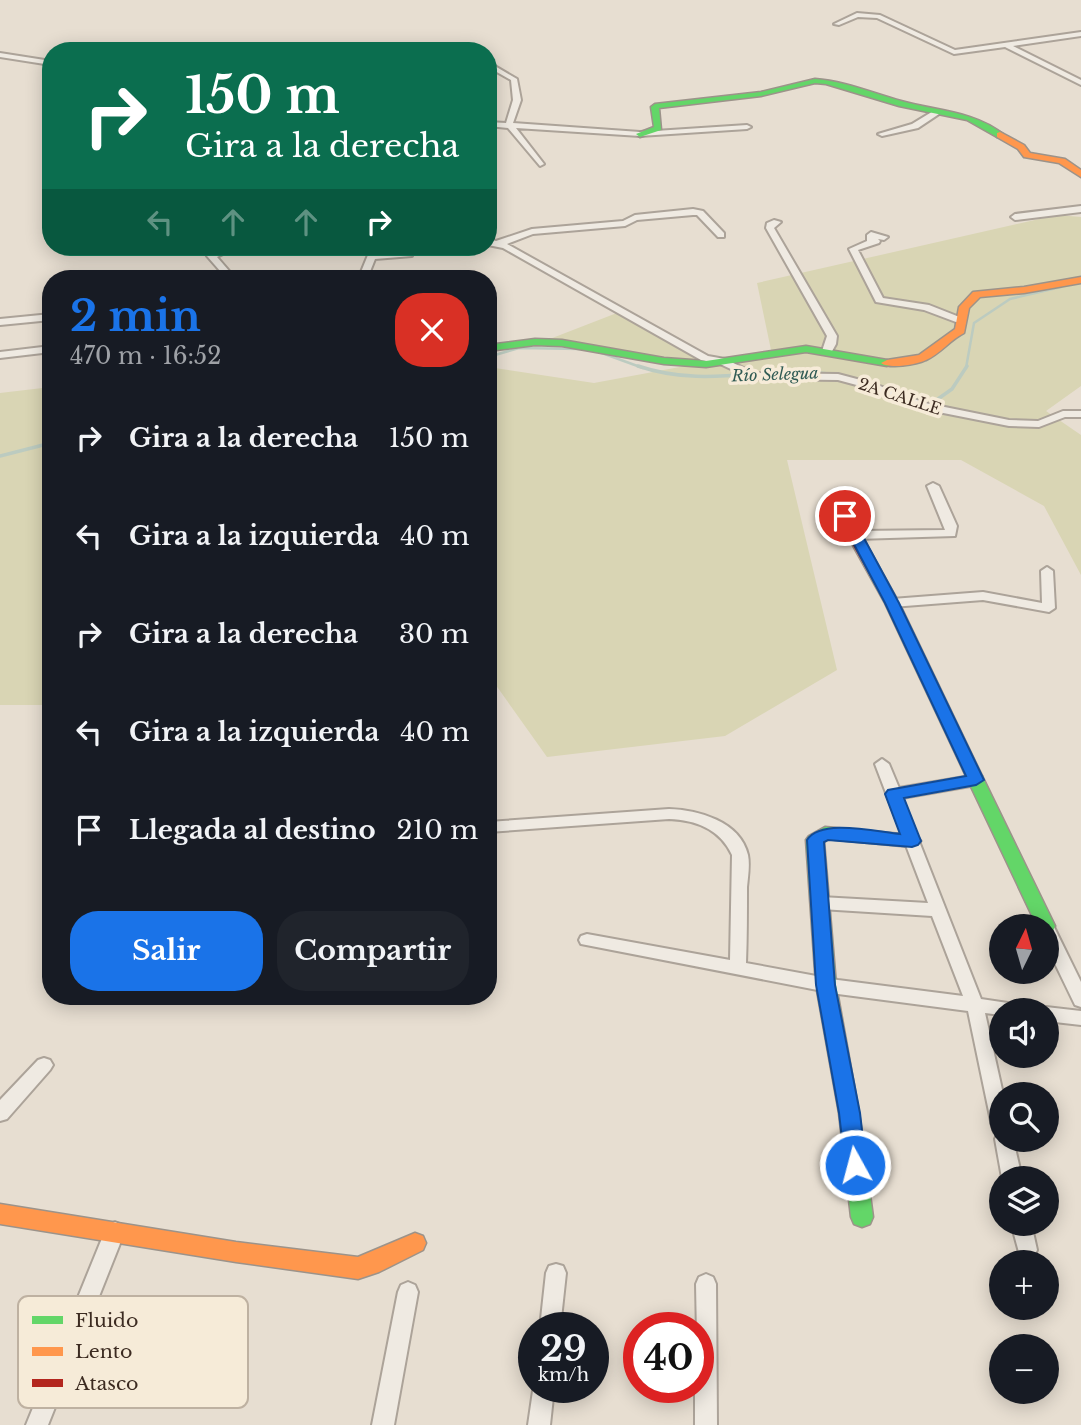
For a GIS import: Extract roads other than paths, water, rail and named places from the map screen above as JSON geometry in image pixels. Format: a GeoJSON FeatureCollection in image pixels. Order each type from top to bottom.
{"type":"FeatureCollection","features":[{"type":"Feature","properties":{"kind":"street"},"geometry":{"type":"LineString","coordinates":[[837,24],[857,15],[878,16],[954,52],[1081,34]]}},
{"type":"Feature","properties":{"kind":"street"},"geometry":{"type":"LineString","coordinates":[[1007,45],[1081,83]]}},
{"type":"Feature","properties":{"kind":"street"},"geometry":{"type":"LineString","coordinates":[[0,55],[42,62]]}},
{"type":"Feature","properties":{"kind":"street"},"geometry":{"type":"LineString","coordinates":[[497,69],[514,79],[517,100],[509,124]]}},
{"type":"Feature","properties":{"kind":"street"},"geometry":{"type":"LineString","coordinates":[[640,134],[658,128],[655,107],[658,106],[761,94],[815,81],[974,120],[1021,147],[1027,155],[1062,162],[1081,174]]}},
{"type":"Feature","properties":{"kind":"street"},"geometry":{"type":"LineString","coordinates":[[882,134],[915,126],[938,112]]}},
{"type":"Feature","properties":{"kind":"street"},"geometry":{"type":"LineString","coordinates":[[497,124],[640,134],[747,127]]}},
{"type":"Feature","properties":{"kind":"street"},"geometry":{"type":"LineString","coordinates":[[509,124],[540,164]]}},
{"type":"Feature","properties":{"kind":"street"},"geometry":{"type":"LineString","coordinates":[[1015,216],[1081,209]]}},
{"type":"Feature","properties":{"kind":"street"},"geometry":{"type":"LineString","coordinates":[[497,242],[532,232],[625,223],[635,218],[696,212],[721,235]]}},
{"type":"Feature","properties":{"kind":"street"},"geometry":{"type":"LineString","coordinates":[[777,222],[770,225],[770,228],[832,336],[827,351]]}},
{"type":"Feature","properties":{"kind":"street"},"geometry":{"type":"LineString","coordinates":[[884,237],[871,235],[870,239],[876,241],[853,249],[879,300],[926,307],[959,320]]}},
{"type":"Feature","properties":{"kind":"street","name":"2A CALLE"},"geometry":{"type":"LineString","coordinates":[[497,244],[506,246],[705,358],[720,361],[749,374],[838,377],[868,385],[922,406],[1009,423],[1039,424],[1063,414],[1081,414]]}},
{"type":"Feature","properties":{"kind":"street"},"geometry":{"type":"LineString","coordinates":[[211,256],[223,270]]}},
{"type":"Feature","properties":{"kind":"street"},"geometry":{"type":"LineString","coordinates":[[367,270],[371,257],[404,256]]}},
{"type":"Feature","properties":{"kind":"street"},"geometry":{"type":"LineString","coordinates":[[497,347],[542,342],[653,360],[706,364],[789,349],[827,351],[871,360],[911,362],[934,353],[949,333],[960,331],[959,320],[965,302],[980,293],[1014,291],[1081,280]]}},
{"type":"Feature","properties":{"kind":"street"},"geometry":{"type":"LineString","coordinates":[[0,322],[42,318]]}},
{"type":"Feature","properties":{"kind":"street"},"geometry":{"type":"LineString","coordinates":[[0,355],[42,350]]}},
{"type":"Feature","properties":{"kind":"street"},"geometry":{"type":"LineString","coordinates":[[857,535],[951,533],[951,526],[933,486]]}},
{"type":"Feature","properties":{"kind":"street"},"geometry":{"type":"LineString","coordinates":[[834,496],[892,603],[1040,914]]}},
{"type":"Feature","properties":{"kind":"street"},"geometry":{"type":"LineString","coordinates":[[892,603],[983,596],[1049,608],[1047,571]]}},
{"type":"Feature","properties":{"kind":"street"},"geometry":{"type":"LineString","coordinates":[[882,764],[975,1005],[992,1082]]}},
{"type":"Feature","properties":{"kind":"street"},"geometry":{"type":"LineString","coordinates":[[894,794],[976,780]]}},
{"type":"Feature","properties":{"kind":"street"},"geometry":{"type":"LineString","coordinates":[[497,826],[669,814],[687,814],[706,820],[735,844],[740,855],[738,968]]}},
{"type":"Feature","properties":{"kind":"street"},"geometry":{"type":"LineString","coordinates":[[862,1217],[849,1113],[826,985],[815,840],[825,833],[912,841]]}},
{"type":"Feature","properties":{"kind":"street"},"geometry":{"type":"LineString","coordinates":[[821,903],[938,910]]}},
{"type":"Feature","properties":{"kind":"street"},"geometry":{"type":"LineString","coordinates":[[587,940],[826,985],[989,1007]]}},
{"type":"Feature","properties":{"kind":"street"},"geometry":{"type":"LineString","coordinates":[[1059,954],[1081,1000]]}},
{"type":"Feature","properties":{"kind":"street"},"geometry":{"type":"LineString","coordinates":[[1059,1015],[1081,1018]]}},
{"type":"Feature","properties":{"kind":"street"},"geometry":{"type":"LineString","coordinates":[[0,1114],[44,1065]]}},
{"type":"Feature","properties":{"kind":"street"},"geometry":{"type":"LineString","coordinates":[[0,1214],[236,1252],[358,1268],[371,1265],[415,1243]]}},
{"type":"Feature","properties":{"kind":"street"},"geometry":{"type":"LineString","coordinates":[[89,1296],[115,1231]]}},
{"type":"Feature","properties":{"kind":"street"},"geometry":{"type":"LineString","coordinates":[[1024,1236],[1027,1250]]}},
{"type":"Feature","properties":{"kind":"street"},"geometry":{"type":"LineString","coordinates":[[552,1312],[556,1273]]}},
{"type":"Feature","properties":{"kind":"street"},"geometry":{"type":"LineString","coordinates":[[706,1284],[706,1425]]}},
{"type":"Feature","properties":{"kind":"street"},"geometry":{"type":"LineString","coordinates":[[383,1425],[408,1292]]}},
{"type":"Feature","properties":{"kind":"street"},"geometry":{"type":"LineString","coordinates":[[539,1425],[541,1403]]}},
{"type":"Feature","properties":{"kind":"street"},"geometry":{"type":"LineString","coordinates":[[37,1425],[44,1408]]}},
{"type":"Feature","properties":{"kind":"waterway","name":"Río Selegua"},"geometry":{"type":"LineString","coordinates":[[966,367],[974,323],[1010,299],[1061,287]]}},
{"type":"Feature","properties":{"kind":"waterway","name":"Río Selegua"},"geometry":{"type":"LineString","coordinates":[[497,354],[519,348],[580,349]]}},
{"type":"Feature","properties":{"kind":"waterway","name":"Río Selegua"},"geometry":{"type":"LineString","coordinates":[[599,352],[643,368]]}},
{"type":"Feature","properties":{"kind":"waterway","name":"Río Selegua"},"geometry":{"type":"LineString","coordinates":[[638,366],[694,376],[801,372],[855,379]]}},
{"type":"Feature","properties":{"kind":"waterway","name":"Río Selegua"},"geometry":{"type":"LineString","coordinates":[[928,406],[952,389],[966,367]]}},
{"type":"Feature","properties":{"kind":"waterway","name":"Río Selegua"},"geometry":{"type":"LineString","coordinates":[[0,456],[42,445]]}}]}
